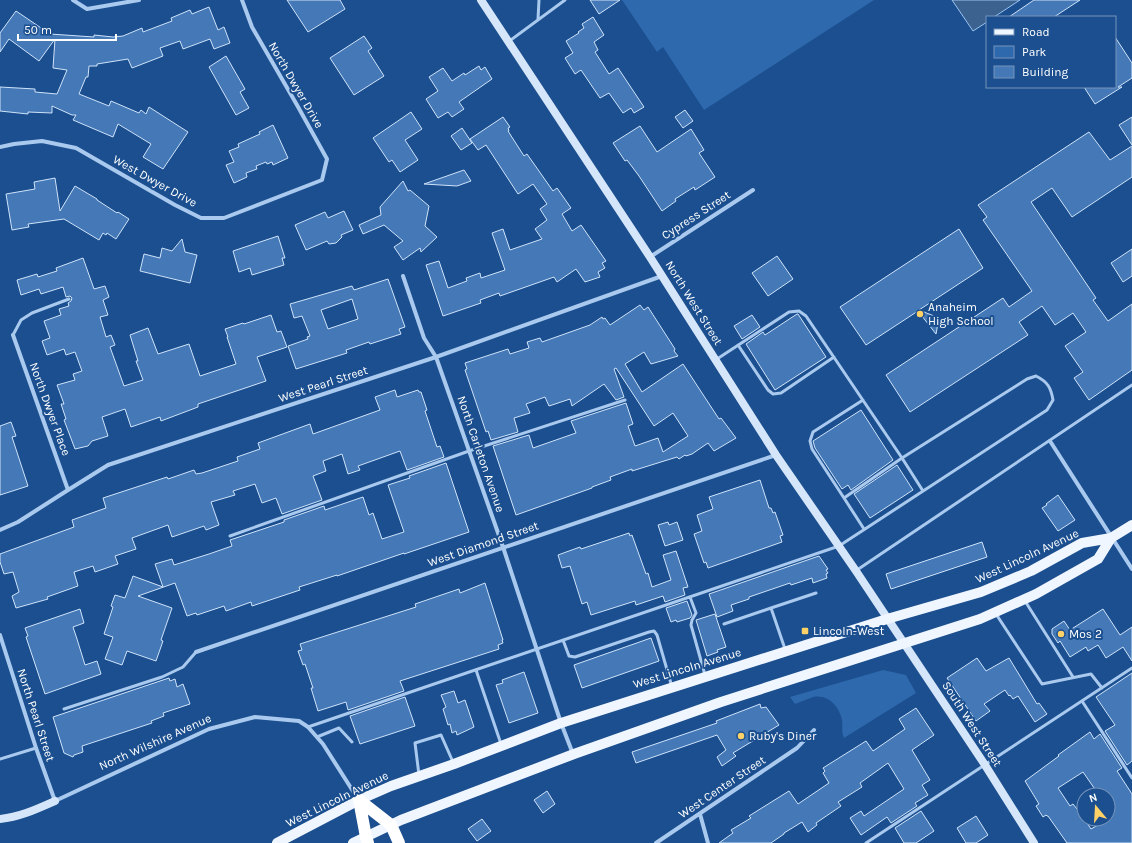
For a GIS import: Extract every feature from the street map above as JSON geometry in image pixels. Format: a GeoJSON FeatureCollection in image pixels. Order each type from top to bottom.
{"type":"FeatureCollection","features":[{"type":"Feature","properties":{"kind":"highway"},"geometry":{"type":"LineString","coordinates":[[359,800],[391,824],[399,843]]}},
{"type":"Feature","properties":{"kind":"highway"},"geometry":{"type":"LineString","coordinates":[[359,800],[367,840]]}},
{"type":"Feature","properties":{"kind":"main road","name":"West Lincoln Avenue"},"geometry":{"type":"LineString","coordinates":[[277,843],[359,800],[391,786],[454,764],[561,723],[887,619],[981,592],[1031,571],[1082,543],[1111,538],[1132,525]]}},
{"type":"Feature","properties":{"kind":"main road","name":"West Lincoln Avenue"},"geometry":{"type":"LineString","coordinates":[[353,843],[367,840],[391,824],[574,754],[722,702],[980,619],[1024,599],[1098,559],[1111,538]]}},
{"type":"Feature","properties":{"kind":"street"},"geometry":{"type":"LineString","coordinates":[[73,0],[87,9],[139,0]]}},
{"type":"Feature","properties":{"kind":"street","name":"North Dwyer Drive"},"geometry":{"type":"LineString","coordinates":[[242,0],[252,27],[327,159],[322,180]]}},
{"type":"Feature","properties":{"kind":"street","name":"North West Street"},"geometry":{"type":"LineString","coordinates":[[481,0],[650,257],[776,455],[856,571],[887,619]]}},
{"type":"Feature","properties":{"kind":"street","name":"West Dwyer Drive"},"geometry":{"type":"LineString","coordinates":[[0,147],[42,141],[76,148],[175,206],[201,218],[224,218],[322,180]]}},
{"type":"Feature","properties":{"kind":"street","name":"Cypress Street"},"geometry":{"type":"LineString","coordinates":[[650,257],[753,190]]}},
{"type":"Feature","properties":{"kind":"street","name":"North Carleton Avenue"},"geometry":{"type":"LineString","coordinates":[[403,276],[424,338],[436,357],[503,547],[561,723],[574,754]]}},
{"type":"Feature","properties":{"kind":"street","name":"West Pearl Street"},"geometry":{"type":"LineString","coordinates":[[0,530],[18,522],[108,465],[436,357],[662,276]]}},
{"type":"Feature","properties":{"kind":"street","name":"North Dwyer Place"},"geometry":{"type":"LineString","coordinates":[[13,335],[68,490]]}},
{"type":"Feature","properties":{"kind":"street"},"geometry":{"type":"LineString","coordinates":[[1050,441],[1132,569]]}},
{"type":"Feature","properties":{"kind":"street","name":"West Diamond Street"},"geometry":{"type":"LineString","coordinates":[[196,652],[776,455]]}},
{"type":"Feature","properties":{"kind":"street","name":"South West Street"},"geometry":{"type":"LineString","coordinates":[[887,619],[985,765],[1034,843]]}},
{"type":"Feature","properties":{"kind":"street","name":"North Pearl Street"},"geometry":{"type":"LineString","coordinates":[[0,635],[36,748],[55,801]]}},
{"type":"Feature","properties":{"kind":"street","name":"North Wilshire Avenue"},"geometry":{"type":"LineString","coordinates":[[0,819],[10,818],[34,811],[209,729],[255,717],[299,721],[308,727],[323,744],[359,800]]}},
{"type":"Feature","properties":{"kind":"street","name":"West Center Street"},"geometry":{"type":"LineString","coordinates":[[656,843],[797,748],[814,730]]}},
{"type":"Feature","properties":{"kind":"street"},"geometry":{"type":"LineString","coordinates":[[700,814],[708,843]]}},
{"type":"Feature","properties":{"kind":"lane"},"geometry":{"type":"LineString","coordinates":[[538,19],[539,0]]}},
{"type":"Feature","properties":{"kind":"lane"},"geometry":{"type":"LineString","coordinates":[[508,42],[565,0]]}},
{"type":"Feature","properties":{"kind":"lane"},"geometry":{"type":"LineString","coordinates":[[13,335],[22,320],[32,313],[69,299]]}},
{"type":"Feature","properties":{"kind":"lane"},"geometry":{"type":"LineString","coordinates":[[715,360],[789,312],[799,310],[806,316],[924,491]]}},
{"type":"Feature","properties":{"kind":"lane"},"geometry":{"type":"LineString","coordinates":[[738,345],[768,390],[773,394],[781,393],[834,357]]}},
{"type":"Feature","properties":{"kind":"lane"},"geometry":{"type":"LineString","coordinates":[[308,727],[839,546],[1046,410],[1053,400],[1051,389],[1045,380],[1036,376],[1027,379],[902,458],[844,498]]}},
{"type":"Feature","properties":{"kind":"lane"},"geometry":{"type":"LineString","coordinates":[[856,571],[1132,385]]}},
{"type":"Feature","properties":{"kind":"lane"},"geometry":{"type":"LineString","coordinates":[[230,536],[469,451],[625,400]]}},
{"type":"Feature","properties":{"kind":"lane"},"geometry":{"type":"LineString","coordinates":[[863,400],[813,432],[810,441],[812,449],[864,530]]}},
{"type":"Feature","properties":{"kind":"lane"},"geometry":{"type":"LineString","coordinates":[[724,624],[816,593]]}},
{"type":"Feature","properties":{"kind":"lane"},"geometry":{"type":"LineString","coordinates":[[690,597],[696,613],[691,625],[705,676]]}},
{"type":"Feature","properties":{"kind":"lane"},"geometry":{"type":"LineString","coordinates":[[1024,599],[1072,677]]}},
{"type":"Feature","properties":{"kind":"lane"},"geometry":{"type":"LineString","coordinates":[[771,608],[786,651]]}},
{"type":"Feature","properties":{"kind":"lane"},"geometry":{"type":"LineString","coordinates":[[996,612],[1042,684],[1091,674],[1102,688]]}},
{"type":"Feature","properties":{"kind":"lane"},"geometry":{"type":"LineString","coordinates":[[563,640],[569,656],[575,657],[654,631],[672,687]]}},
{"type":"Feature","properties":{"kind":"lane"},"geometry":{"type":"LineString","coordinates":[[64,709],[162,677],[183,667],[196,652]]}},
{"type":"Feature","properties":{"kind":"lane"},"geometry":{"type":"LineString","coordinates":[[866,843],[1132,668]]}},
{"type":"Feature","properties":{"kind":"lane"},"geometry":{"type":"LineString","coordinates":[[476,670],[502,745]]}},
{"type":"Feature","properties":{"kind":"lane"},"geometry":{"type":"LineString","coordinates":[[1082,701],[1132,778]]}},
{"type":"Feature","properties":{"kind":"lane"},"geometry":{"type":"LineString","coordinates":[[317,737],[339,728],[352,742]]}},
{"type":"Feature","properties":{"kind":"lane"},"geometry":{"type":"LineString","coordinates":[[420,776],[415,743],[426,739],[440,735],[454,764]]}},
{"type":"Feature","properties":{"kind":"lane"},"geometry":{"type":"LineString","coordinates":[[0,759],[36,748]]}},
{"type":"Feature","properties":{"kind":"green space"},"geometry":{"type":"Polygon","coordinates":[[[622,0],[874,0],[704,110],[663,47],[657,52],[622,0]]]}},
{"type":"Feature","properties":{"kind":"green space"},"geometry":{"type":"Polygon","coordinates":[[[883,670],[906,675],[916,693],[844,738],[841,715],[832,702],[823,697],[813,697],[795,704],[790,697],[883,670]]]}},
{"type":"Feature","properties":{"kind":"shaded area"},"geometry":{"type":"Polygon","coordinates":[[[952,0],[1020,0],[996,16],[986,16],[986,23],[973,31],[952,0]]]}},
{"type":"Feature","properties":{"kind":"building"},"geometry":{"type":"Polygon","coordinates":[[[287,0],[340,0],[345,9],[308,32],[287,0]]]}},
{"type":"Feature","properties":{"kind":"building"},"geometry":{"type":"Polygon","coordinates":[[[590,0],[620,0],[599,14],[590,0]]]}},
{"type":"Feature","properties":{"kind":"building"},"geometry":{"type":"Polygon","coordinates":[[[1034,0],[1080,0],[1056,16],[1010,16],[1034,0]]]}},
{"type":"Feature","properties":{"kind":"building"},"geometry":{"type":"Polygon","coordinates":[[[209,7],[218,30],[224,27],[230,43],[214,49],[210,39],[183,49],[180,41],[160,48],[163,56],[132,68],[128,59],[97,64],[97,66],[89,66],[88,77],[86,77],[79,94],[109,106],[111,101],[139,113],[141,110],[146,114],[149,107],[188,132],[163,169],[143,157],[151,144],[118,124],[113,137],[73,120],[76,115],[72,115],[52,106],[52,113],[28,112],[28,114],[0,111],[0,87],[35,89],[35,92],[57,94],[67,70],[53,68],[55,39],[39,61],[9,39],[0,52],[0,33],[16,11],[50,34],[113,37],[123,36],[142,28],[143,32],[172,21],[171,18],[190,10],[192,14],[209,7]]]}},
{"type":"Feature","properties":{"kind":"building"},"geometry":{"type":"Polygon","coordinates":[[[593,17],[604,35],[594,42],[598,50],[595,52],[609,74],[618,68],[644,107],[634,113],[631,108],[623,113],[609,93],[600,98],[581,70],[575,74],[565,58],[573,53],[566,41],[579,33],[578,32],[584,28],[582,24],[593,17]]]}},
{"type":"Feature","properties":{"kind":"building"},"geometry":{"type":"Polygon","coordinates":[[[364,36],[372,48],[368,51],[384,76],[354,95],[330,58],[364,36]]]}},
{"type":"Feature","properties":{"kind":"building"},"geometry":{"type":"Polygon","coordinates":[[[1116,39],[1132,63],[1132,78],[1118,87],[1122,87],[1095,104],[1085,88],[1116,88],[1116,39]]]}},
{"type":"Feature","properties":{"kind":"building"},"geometry":{"type":"Polygon","coordinates":[[[226,56],[245,89],[240,92],[249,108],[236,115],[209,67],[226,56]]]}},
{"type":"Feature","properties":{"kind":"building"},"geometry":{"type":"Polygon","coordinates":[[[479,66],[481,70],[485,67],[492,79],[459,102],[464,109],[452,117],[448,112],[438,118],[426,99],[438,91],[429,77],[443,68],[452,81],[479,66]]]}},
{"type":"Feature","properties":{"kind":"building"},"geometry":{"type":"Polygon","coordinates":[[[685,110],[693,121],[683,128],[675,117],[685,110]]]}},
{"type":"Feature","properties":{"kind":"building"},"geometry":{"type":"Polygon","coordinates":[[[411,112],[422,129],[405,140],[418,160],[400,172],[392,160],[389,162],[373,138],[411,112]]]}},
{"type":"Feature","properties":{"kind":"building"},"geometry":{"type":"Polygon","coordinates":[[[503,117],[510,127],[508,128],[508,131],[524,156],[527,154],[553,191],[557,188],[571,208],[562,214],[572,231],[581,225],[606,261],[602,263],[605,268],[598,272],[600,277],[585,282],[576,269],[557,282],[554,277],[500,296],[499,293],[480,300],[481,303],[443,316],[426,265],[439,261],[448,288],[467,281],[466,278],[480,273],[481,278],[505,270],[492,233],[503,229],[510,250],[542,239],[535,229],[547,220],[540,209],[547,204],[533,184],[518,194],[486,145],[478,150],[470,139],[503,117]]]}},
{"type":"Feature","properties":{"kind":"building"},"geometry":{"type":"Polygon","coordinates":[[[1132,117],[1132,145],[1119,125],[1132,117]]]}},
{"type":"Feature","properties":{"kind":"building"},"geometry":{"type":"Polygon","coordinates":[[[273,125],[288,158],[273,165],[272,162],[267,164],[266,162],[256,166],[257,169],[246,173],[247,177],[234,183],[226,165],[234,162],[229,151],[239,147],[238,144],[260,134],[259,132],[273,125]]]}},
{"type":"Feature","properties":{"kind":"building"},"geometry":{"type":"Polygon","coordinates":[[[640,126],[657,152],[691,129],[704,150],[699,153],[715,177],[695,190],[694,187],[675,199],[676,201],[662,211],[639,176],[627,160],[625,161],[613,143],[640,126]]]}},
{"type":"Feature","properties":{"kind":"building"},"geometry":{"type":"Polygon","coordinates":[[[462,128],[472,143],[461,150],[451,136],[462,128]]]}},
{"type":"Feature","properties":{"kind":"building"},"geometry":{"type":"Polygon","coordinates":[[[1089,132],[1110,160],[1132,146],[1132,177],[1072,217],[1052,188],[1031,202],[1096,298],[1093,300],[1108,321],[1132,304],[1132,370],[1089,400],[1074,378],[1083,372],[1065,346],[1086,332],[1073,313],[1055,325],[1042,306],[1019,322],[1028,335],[910,412],[886,375],[1003,298],[1009,307],[1032,291],[983,220],[987,217],[978,205],[1089,132]]]}},
{"type":"Feature","properties":{"kind":"building"},"geometry":{"type":"Polygon","coordinates":[[[464,170],[471,181],[457,186],[424,184],[464,170]]]}},
{"type":"Feature","properties":{"kind":"building"},"geometry":{"type":"Polygon","coordinates":[[[55,178],[60,211],[75,186],[129,219],[116,239],[107,233],[106,235],[103,233],[99,240],[64,219],[28,224],[29,227],[12,230],[6,194],[35,189],[34,182],[55,178]]]}},
{"type":"Feature","properties":{"kind":"building"},"geometry":{"type":"Polygon","coordinates":[[[403,181],[408,191],[410,190],[429,206],[425,226],[437,237],[421,252],[420,248],[403,260],[394,247],[403,241],[384,225],[363,234],[359,225],[381,215],[380,207],[403,181]]]}},
{"type":"Feature","properties":{"kind":"building"},"geometry":{"type":"Polygon","coordinates":[[[344,211],[353,230],[341,235],[342,237],[336,243],[329,244],[327,241],[306,250],[295,225],[325,212],[328,218],[344,211]]]}},
{"type":"Feature","properties":{"kind":"building"},"geometry":{"type":"Polygon","coordinates":[[[959,229],[983,268],[919,310],[939,318],[936,334],[918,311],[866,345],[840,307],[959,229]]]}},
{"type":"Feature","properties":{"kind":"building"},"geometry":{"type":"Polygon","coordinates":[[[278,236],[285,258],[282,258],[284,265],[252,275],[250,268],[239,272],[233,251],[278,236]]]}},
{"type":"Feature","properties":{"kind":"building"},"geometry":{"type":"Polygon","coordinates":[[[182,239],[185,252],[197,255],[190,283],[140,271],[144,254],[160,258],[162,248],[172,251],[182,239]]]}},
{"type":"Feature","properties":{"kind":"building"},"geometry":{"type":"Polygon","coordinates":[[[1132,249],[1132,276],[1123,282],[1111,263],[1132,249]]]}},
{"type":"Feature","properties":{"kind":"building"},"geometry":{"type":"Polygon","coordinates":[[[777,256],[793,279],[768,296],[752,273],[777,256]]]}},
{"type":"Feature","properties":{"kind":"building"},"geometry":{"type":"Polygon","coordinates":[[[83,258],[94,289],[105,286],[109,297],[103,300],[108,315],[100,317],[106,337],[111,335],[115,345],[110,347],[124,386],[143,380],[136,361],[138,361],[130,335],[148,328],[158,354],[189,344],[200,376],[236,364],[225,329],[243,323],[244,324],[271,315],[277,332],[281,331],[287,347],[257,357],[266,381],[198,404],[198,407],[161,421],[160,417],[131,427],[125,409],[102,417],[108,436],[92,441],[88,446],[75,449],[64,420],[66,419],[61,404],[64,404],[57,385],[75,380],[73,374],[82,371],[75,352],[66,355],[64,349],[47,355],[42,341],[50,338],[44,321],[61,315],[59,309],[69,306],[68,303],[72,298],[70,296],[66,297],[63,287],[41,294],[39,289],[21,295],[17,280],[37,274],[38,277],[57,271],[56,268],[83,258]]]}},
{"type":"Feature","properties":{"kind":"building"},"geometry":{"type":"Polygon","coordinates":[[[388,279],[405,327],[399,329],[401,334],[370,344],[369,342],[346,350],[347,353],[296,369],[288,346],[308,339],[307,337],[310,336],[302,316],[294,318],[290,304],[352,286],[354,290],[388,279]],[[352,299],[321,310],[328,329],[358,319],[352,299]]]}},
{"type":"Feature","properties":{"kind":"building"},"geometry":{"type":"Polygon","coordinates":[[[640,305],[644,310],[648,307],[678,356],[651,364],[644,352],[625,364],[642,392],[683,364],[719,419],[721,418],[736,438],[714,451],[708,443],[692,454],[685,455],[679,459],[677,457],[632,471],[632,469],[610,477],[611,480],[592,488],[516,515],[493,446],[529,435],[533,448],[576,433],[571,421],[626,403],[633,424],[628,426],[635,446],[658,438],[663,452],[688,436],[673,413],[654,426],[616,368],[614,369],[624,397],[616,400],[604,384],[572,406],[570,399],[549,406],[545,397],[526,404],[530,413],[514,418],[518,432],[491,440],[488,431],[486,432],[465,370],[467,369],[465,363],[508,349],[510,354],[529,348],[527,342],[540,338],[542,342],[590,325],[602,317],[603,319],[605,318],[610,325],[640,305]]]}},
{"type":"Feature","properties":{"kind":"building"},"geometry":{"type":"Polygon","coordinates":[[[797,314],[826,357],[775,390],[746,344],[763,332],[765,335],[797,314]]]}},
{"type":"Feature","properties":{"kind":"building"},"geometry":{"type":"Polygon","coordinates":[[[752,315],[760,327],[742,339],[734,326],[752,315]]]}},
{"type":"Feature","properties":{"kind":"building"},"geometry":{"type":"Polygon","coordinates":[[[395,390],[397,397],[418,390],[421,392],[427,410],[425,411],[437,447],[440,446],[444,457],[407,470],[400,451],[358,466],[360,470],[348,474],[342,454],[323,461],[326,471],[313,476],[322,500],[282,514],[276,498],[262,503],[255,484],[233,491],[235,495],[211,502],[219,525],[206,530],[204,526],[172,537],[168,525],[132,538],[136,549],[115,556],[118,564],[95,572],[93,566],[74,572],[78,586],[47,597],[48,599],[16,608],[12,596],[19,592],[13,572],[4,574],[0,562],[0,554],[74,527],[72,520],[106,508],[103,498],[167,477],[168,479],[194,470],[196,474],[202,473],[238,461],[237,457],[260,449],[258,443],[310,424],[313,434],[380,410],[375,397],[395,390]]]}},
{"type":"Feature","properties":{"kind":"building"},"geometry":{"type":"Polygon","coordinates":[[[861,410],[893,460],[851,490],[848,485],[842,489],[815,448],[813,441],[861,410]]]}},
{"type":"Feature","properties":{"kind":"building"},"geometry":{"type":"Polygon","coordinates":[[[11,422],[16,436],[12,437],[28,486],[0,495],[0,426],[11,422]]]}},
{"type":"Feature","properties":{"kind":"building"},"geometry":{"type":"Polygon","coordinates":[[[446,463],[469,532],[337,576],[299,587],[300,590],[252,606],[251,602],[226,611],[224,606],[197,615],[196,613],[187,616],[175,583],[138,596],[172,608],[161,640],[163,641],[156,661],[127,651],[122,665],[105,659],[113,637],[104,634],[113,607],[111,606],[115,595],[125,598],[133,576],[163,587],[155,564],[172,559],[174,565],[209,554],[232,546],[230,540],[284,522],[284,520],[324,506],[325,510],[363,497],[369,515],[373,513],[382,539],[404,532],[388,485],[410,478],[409,476],[446,463]]]}},
{"type":"Feature","properties":{"kind":"building"},"geometry":{"type":"Polygon","coordinates":[[[897,465],[913,490],[870,518],[854,494],[897,465]]]}},
{"type":"Feature","properties":{"kind":"building"},"geometry":{"type":"Polygon","coordinates":[[[760,480],[769,508],[771,508],[773,513],[775,512],[783,535],[780,536],[782,542],[708,568],[706,562],[704,563],[694,534],[702,531],[697,515],[713,509],[709,497],[760,480]]]}},
{"type":"Feature","properties":{"kind":"building"},"geometry":{"type":"Polygon","coordinates":[[[1058,495],[1075,520],[1058,531],[1042,508],[1058,495]]]}},
{"type":"Feature","properties":{"kind":"building"},"geometry":{"type":"Polygon","coordinates":[[[668,522],[669,525],[677,522],[683,540],[665,546],[658,525],[668,522]]]}},
{"type":"Feature","properties":{"kind":"building"},"geometry":{"type":"Polygon","coordinates":[[[629,533],[630,536],[632,535],[646,574],[648,573],[652,587],[671,580],[663,555],[676,551],[688,587],[683,588],[685,595],[665,602],[663,596],[636,605],[635,601],[591,615],[587,602],[582,604],[570,566],[562,568],[558,555],[629,533]]]}},
{"type":"Feature","properties":{"kind":"building"},"geometry":{"type":"Polygon","coordinates":[[[982,542],[987,557],[891,589],[886,574],[982,542]]]}},
{"type":"Feature","properties":{"kind":"building"},"geometry":{"type":"Polygon","coordinates":[[[819,556],[828,569],[826,570],[828,573],[826,574],[827,578],[813,583],[812,578],[791,585],[790,583],[749,597],[749,599],[731,605],[733,611],[717,617],[709,594],[819,556]]]}},
{"type":"Feature","properties":{"kind":"building"},"geometry":{"type":"Polygon","coordinates":[[[485,583],[503,640],[503,643],[498,645],[499,649],[400,681],[404,691],[348,710],[346,702],[318,711],[311,688],[313,688],[305,664],[303,665],[298,651],[302,650],[300,644],[416,607],[415,604],[459,589],[460,593],[485,583]]]}},
{"type":"Feature","properties":{"kind":"building"},"geometry":{"type":"Polygon","coordinates":[[[687,601],[692,615],[690,618],[677,622],[676,620],[671,622],[666,608],[687,601]]]}},
{"type":"Feature","properties":{"kind":"building"},"geometry":{"type":"Polygon","coordinates":[[[80,609],[84,623],[73,627],[85,665],[97,661],[101,674],[45,694],[26,637],[28,636],[25,628],[80,609]]]}},
{"type":"Feature","properties":{"kind":"building"},"geometry":{"type":"Polygon","coordinates":[[[1103,609],[1120,635],[1132,627],[1132,661],[1123,647],[1106,658],[1098,645],[1088,651],[1086,647],[1070,657],[1060,641],[1058,643],[1052,634],[1052,629],[1064,621],[1070,630],[1103,609]]]}},
{"type":"Feature","properties":{"kind":"building"},"geometry":{"type":"Polygon","coordinates":[[[715,614],[726,647],[707,656],[696,620],[715,614]]]}},
{"type":"Feature","properties":{"kind":"building"},"geometry":{"type":"Polygon","coordinates":[[[651,638],[659,661],[582,688],[574,665],[651,638]]]}},
{"type":"Feature","properties":{"kind":"building"},"geometry":{"type":"Polygon","coordinates":[[[977,658],[986,671],[1009,658],[1037,704],[1039,703],[1047,714],[1035,722],[1018,696],[1013,699],[1005,690],[984,704],[990,711],[976,721],[947,678],[977,658]]]}},
{"type":"Feature","properties":{"kind":"building"},"geometry":{"type":"Polygon","coordinates":[[[524,672],[538,713],[509,723],[496,685],[503,683],[502,680],[524,672]]]}},
{"type":"Feature","properties":{"kind":"building"},"geometry":{"type":"Polygon","coordinates":[[[1132,673],[1132,761],[1127,765],[1105,731],[1115,725],[1096,697],[1132,673]]]}},
{"type":"Feature","properties":{"kind":"building"},"geometry":{"type":"Polygon","coordinates":[[[169,678],[170,681],[175,679],[177,687],[183,684],[190,704],[163,713],[164,716],[151,721],[152,723],[82,746],[83,752],[74,755],[73,757],[64,753],[53,717],[169,678]]]}},
{"type":"Feature","properties":{"kind":"building"},"geometry":{"type":"Polygon","coordinates":[[[454,691],[458,703],[465,700],[474,727],[457,735],[456,731],[452,733],[450,724],[448,725],[443,709],[446,707],[441,695],[454,691]]]}},
{"type":"Feature","properties":{"kind":"building"},"geometry":{"type":"Polygon","coordinates":[[[405,697],[415,726],[360,744],[350,716],[405,697]]]}},
{"type":"Feature","properties":{"kind":"building","name":"Ruby's Diner"},"geometry":{"type":"Polygon","coordinates":[[[760,704],[761,708],[766,707],[779,725],[733,753],[736,756],[722,766],[717,757],[726,750],[717,735],[636,763],[632,752],[717,723],[716,721],[760,704]]]}},
{"type":"Feature","properties":{"kind":"building"},"geometry":{"type":"Polygon","coordinates":[[[916,708],[934,735],[912,750],[930,780],[922,785],[928,795],[915,803],[917,806],[891,823],[887,817],[861,835],[850,818],[861,811],[864,816],[904,789],[888,763],[860,783],[862,787],[838,802],[841,806],[816,823],[817,825],[808,832],[802,822],[771,843],[719,843],[733,833],[731,830],[751,818],[749,816],[789,791],[798,804],[829,783],[823,773],[825,771],[823,768],[866,741],[873,751],[905,729],[899,719],[916,708]]]}},
{"type":"Feature","properties":{"kind":"building"},"geometry":{"type":"Polygon","coordinates":[[[1090,732],[1094,739],[1100,734],[1122,768],[1117,771],[1132,794],[1132,843],[1067,843],[1048,816],[1046,815],[1043,817],[1036,806],[1039,804],[1025,781],[1059,756],[1058,755],[1090,732]]]}},
{"type":"Feature","properties":{"kind":"building"},"geometry":{"type":"Polygon","coordinates":[[[547,791],[555,804],[543,813],[534,800],[547,791]]]}},
{"type":"Feature","properties":{"kind":"building"},"geometry":{"type":"Polygon","coordinates":[[[921,811],[934,831],[916,843],[904,843],[895,828],[921,811]]]}},
{"type":"Feature","properties":{"kind":"building"},"geometry":{"type":"Polygon","coordinates":[[[976,816],[988,835],[976,843],[966,843],[957,828],[976,816]]]}},
{"type":"Feature","properties":{"kind":"building"},"geometry":{"type":"Polygon","coordinates":[[[482,819],[491,831],[477,841],[468,829],[482,819]]]}},
{"type":"Feature","properties":{"kind":"place","name":"Anaheim High School"},"geometry":{"type":"Point","coordinates":[920,314]}},
{"type":"Feature","properties":{"kind":"place","name":"Lincoln-West"},"geometry":{"type":"Point","coordinates":[805,631]}},
{"type":"Feature","properties":{"kind":"place","name":"Mos 2"},"geometry":{"type":"Point","coordinates":[1061,634]}},
{"type":"Feature","properties":{"kind":"place","name":"Ruby's Diner"},"geometry":{"type":"Point","coordinates":[741,736]}}]}
